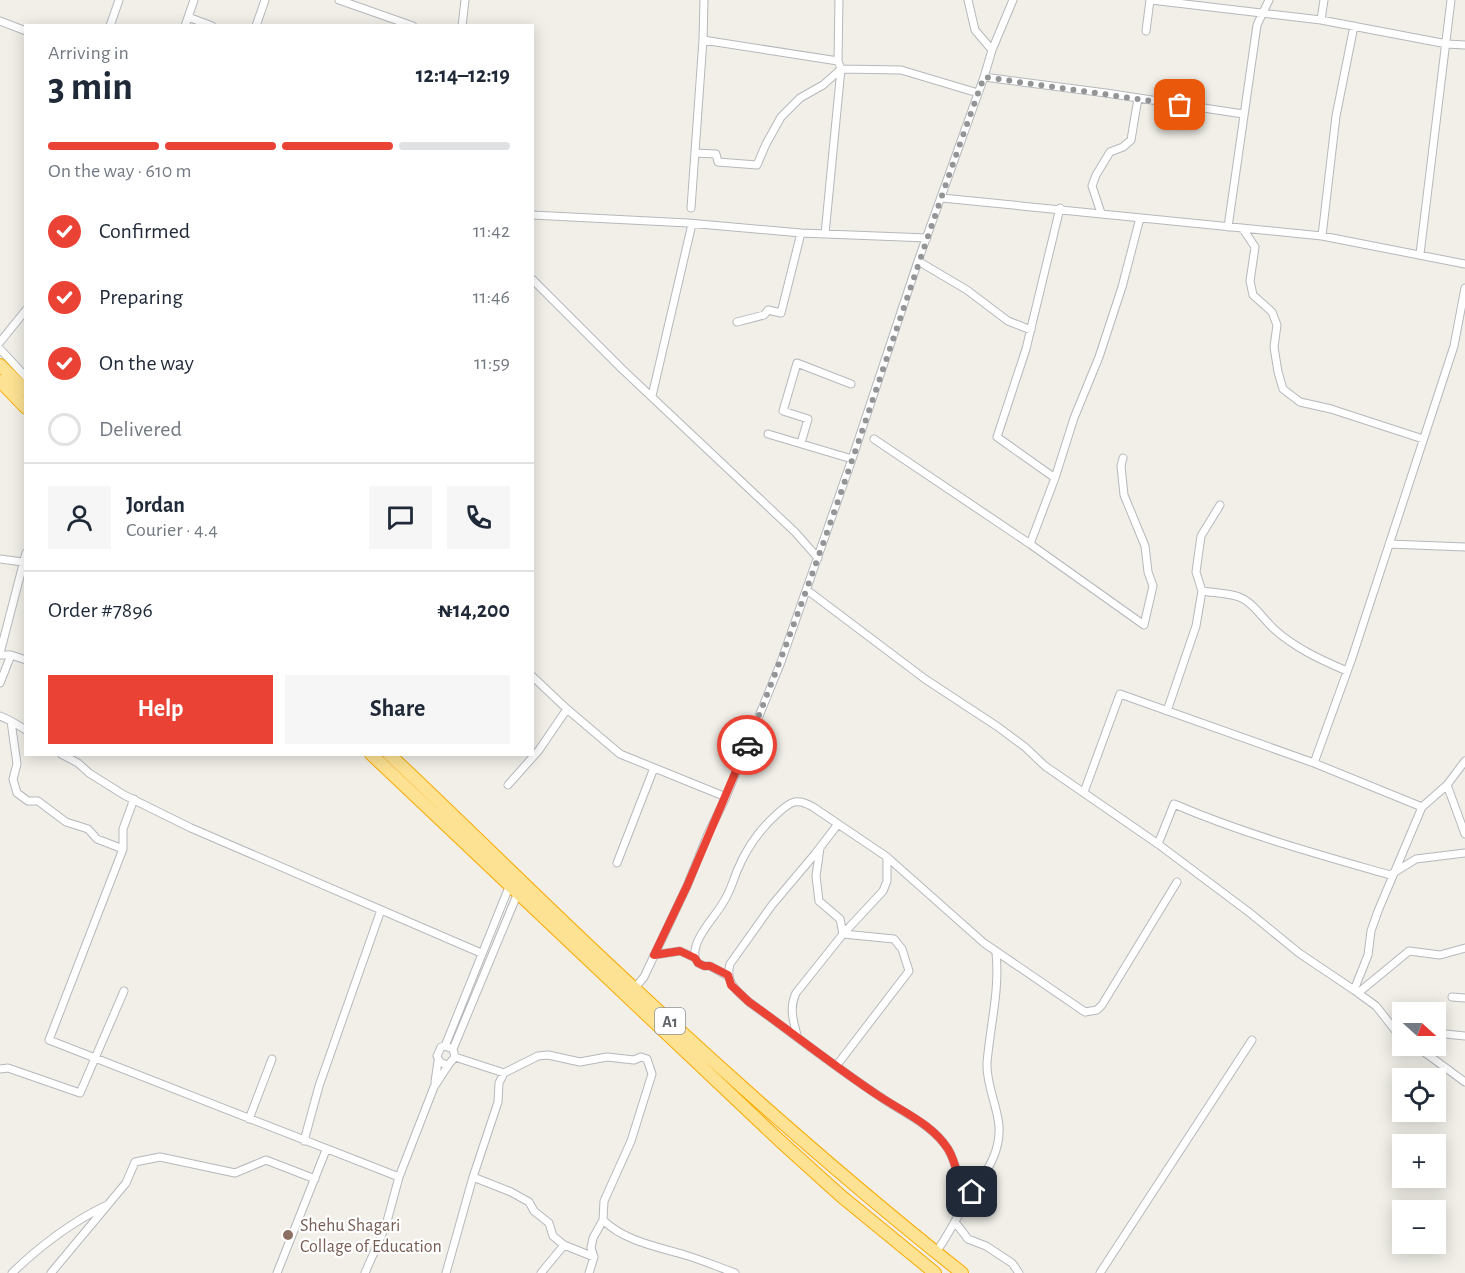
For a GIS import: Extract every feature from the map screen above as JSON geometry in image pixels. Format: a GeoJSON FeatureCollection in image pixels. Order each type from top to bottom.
{"type":"FeatureCollection","features":[{"type":"Feature","properties":{"kind":"highway"},"geometry":{"type":"LineString","coordinates":[[0,365],[24,389]]}},
{"type":"Feature","properties":{"kind":"highway"},"geometry":{"type":"LineString","coordinates":[[0,381],[24,406]]}},
{"type":"Feature","properties":{"kind":"highway","name":"A1"},"geometry":{"type":"LineString","coordinates":[[373,756],[513,891],[779,1140],[841,1196],[935,1273]]}},
{"type":"Feature","properties":{"kind":"highway","name":"A1"},"geometry":{"type":"LineString","coordinates":[[391,756],[634,989],[852,1183],[962,1273]]}},
{"type":"Feature","properties":{"kind":"street"},"geometry":{"type":"LineString","coordinates":[[111,24],[119,0]]}},
{"type":"Feature","properties":{"kind":"street"},"geometry":{"type":"LineString","coordinates":[[186,24],[194,0]]}},
{"type":"Feature","properties":{"kind":"street"},"geometry":{"type":"LineString","coordinates":[[257,24],[265,0]]}},
{"type":"Feature","properties":{"kind":"street"},"geometry":{"type":"LineString","coordinates":[[339,0],[407,24]]}},
{"type":"Feature","properties":{"kind":"street"},"geometry":{"type":"LineString","coordinates":[[462,24],[465,0]]}},
{"type":"Feature","properties":{"kind":"street"},"geometry":{"type":"LineString","coordinates":[[691,208],[704,0]]}},
{"type":"Feature","properties":{"kind":"street"},"geometry":{"type":"LineString","coordinates":[[825,234],[841,69],[838,61],[839,0]]}},
{"type":"Feature","properties":{"kind":"street"},"geometry":{"type":"LineString","coordinates":[[968,0],[975,30],[992,50]]}},
{"type":"Feature","properties":{"kind":"street"},"geometry":{"type":"LineString","coordinates":[[634,989],[644,977],[726,797],[807,590],[918,261],[992,50],[1013,0]]}},
{"type":"Feature","properties":{"kind":"street"},"geometry":{"type":"LineString","coordinates":[[1146,31],[1151,0],[1183,2],[1262,15],[1321,20],[1447,44],[1465,45]]}},
{"type":"Feature","properties":{"kind":"street"},"geometry":{"type":"LineString","coordinates":[[1228,227],[1257,25],[1269,0]]}},
{"type":"Feature","properties":{"kind":"street"},"geometry":{"type":"LineString","coordinates":[[1321,20],[1324,0]]}},
{"type":"Feature","properties":{"kind":"street"},"geometry":{"type":"LineString","coordinates":[[1420,254],[1451,0]]}},
{"type":"Feature","properties":{"kind":"street"},"geometry":{"type":"LineString","coordinates":[[188,18],[206,24]]}},
{"type":"Feature","properties":{"kind":"street"},"geometry":{"type":"LineString","coordinates":[[0,21],[24,30]]}},
{"type":"Feature","properties":{"kind":"street"},"geometry":{"type":"LineString","coordinates":[[1322,236],[1336,116],[1354,26]]}},
{"type":"Feature","properties":{"kind":"street"},"geometry":{"type":"LineString","coordinates":[[703,40],[838,61]]}},
{"type":"Feature","properties":{"kind":"street"},"geometry":{"type":"LineString","coordinates":[[695,153],[716,154],[718,162],[757,165],[781,117],[800,98],[824,85],[841,69],[901,70],[978,93]]}},
{"type":"Feature","properties":{"kind":"street"},"geometry":{"type":"LineString","coordinates":[[984,77],[1243,114]]}},
{"type":"Feature","properties":{"kind":"street"},"geometry":{"type":"LineString","coordinates":[[1101,213],[1092,186],[1110,152],[1123,147],[1131,140],[1138,98]]}},
{"type":"Feature","properties":{"kind":"street"},"geometry":{"type":"LineString","coordinates":[[942,198],[1322,236],[1465,264]]}},
{"type":"Feature","properties":{"kind":"street"},"geometry":{"type":"LineString","coordinates":[[1055,478],[997,437],[1031,330],[1060,208]]}},
{"type":"Feature","properties":{"kind":"street"},"geometry":{"type":"LineString","coordinates":[[534,215],[801,233],[927,238]]}},
{"type":"Feature","properties":{"kind":"street"},"geometry":{"type":"LineString","coordinates":[[1030,544],[1055,478],[1074,418],[1099,357],[1122,287],[1140,218]]}},
{"type":"Feature","properties":{"kind":"street"},"geometry":{"type":"LineString","coordinates":[[652,396],[692,224]]}},
{"type":"Feature","properties":{"kind":"street"},"geometry":{"type":"LineString","coordinates":[[1243,229],[1255,247],[1250,280],[1253,295],[1272,312],[1277,325],[1274,347],[1283,389],[1300,402],[1331,409],[1423,439]]}},
{"type":"Feature","properties":{"kind":"street"},"geometry":{"type":"LineString","coordinates":[[736,322],[764,315],[768,309],[781,313],[801,233]]}},
{"type":"Feature","properties":{"kind":"street"},"geometry":{"type":"LineString","coordinates":[[918,261],[967,290],[1008,321],[1031,330]]}},
{"type":"Feature","properties":{"kind":"street"},"geometry":{"type":"LineString","coordinates":[[534,281],[716,460],[795,532],[818,558]]}},
{"type":"Feature","properties":{"kind":"street"},"geometry":{"type":"LineString","coordinates":[[1314,763],[1347,671],[1454,346],[1465,288]]}},
{"type":"Feature","properties":{"kind":"street"},"geometry":{"type":"LineString","coordinates":[[0,342],[24,312]]}},
{"type":"Feature","properties":{"kind":"street"},"geometry":{"type":"LineString","coordinates":[[0,349],[24,375]]}},
{"type":"Feature","properties":{"kind":"street"},"geometry":{"type":"LineString","coordinates":[[801,443],[808,419],[783,411],[797,363],[851,384]]}},
{"type":"Feature","properties":{"kind":"street"},"geometry":{"type":"LineString","coordinates":[[768,434],[852,459]]}},
{"type":"Feature","properties":{"kind":"street"},"geometry":{"type":"LineString","coordinates":[[874,439],[1030,544],[1144,625],[1153,586],[1148,572],[1144,546],[1124,495],[1121,466],[1123,458]]}},
{"type":"Feature","properties":{"kind":"street"},"geometry":{"type":"LineString","coordinates":[[1167,711],[1196,626],[1202,591],[1196,572],[1201,536],[1220,504]]}},
{"type":"Feature","properties":{"kind":"street"},"geometry":{"type":"LineString","coordinates":[[1389,544],[1465,547]]}},
{"type":"Feature","properties":{"kind":"street"},"geometry":{"type":"LineString","coordinates":[[0,559],[23,562],[0,654],[24,659]]}},
{"type":"Feature","properties":{"kind":"street"},"geometry":{"type":"LineString","coordinates":[[807,590],[925,680],[998,727],[1045,766],[1158,844],[1299,953],[1376,1006],[1392,1022]]}},
{"type":"Feature","properties":{"kind":"street"},"geometry":{"type":"LineString","coordinates":[[1202,591],[1240,597],[1295,645],[1347,671]]}},
{"type":"Feature","properties":{"kind":"street"},"geometry":{"type":"LineString","coordinates":[[0,683],[11,655]]}},
{"type":"Feature","properties":{"kind":"street"},"geometry":{"type":"LineString","coordinates":[[534,678],[620,754],[726,797]]}},
{"type":"Feature","properties":{"kind":"street"},"geometry":{"type":"LineString","coordinates":[[1084,792],[1120,694],[1314,763],[1422,807]]}},
{"type":"Feature","properties":{"kind":"street"},"geometry":{"type":"LineString","coordinates":[[534,756],[567,709]]}},
{"type":"Feature","properties":{"kind":"street"},"geometry":{"type":"LineString","coordinates":[[0,716],[24,729]]}},
{"type":"Feature","properties":{"kind":"street"},"geometry":{"type":"LineString","coordinates":[[11,721],[16,764],[13,779],[17,793],[28,801],[38,801],[66,822],[88,829],[96,839],[123,849]]}},
{"type":"Feature","properties":{"kind":"street"},"geometry":{"type":"LineString","coordinates":[[66,756],[134,800],[190,828],[481,953]]}},
{"type":"Feature","properties":{"kind":"street"},"geometry":{"type":"LineString","coordinates":[[508,785],[534,756]]}},
{"type":"Feature","properties":{"kind":"street"},"geometry":{"type":"LineString","coordinates":[[1356,991],[1368,955],[1371,931],[1378,911],[1422,807],[1461,772],[1465,761]]}},
{"type":"Feature","properties":{"kind":"street"},"geometry":{"type":"LineString","coordinates":[[617,863],[654,768]]}},
{"type":"Feature","properties":{"kind":"street"},"geometry":{"type":"LineString","coordinates":[[1447,785],[1465,834]]}},
{"type":"Feature","properties":{"kind":"street"},"geometry":{"type":"LineString","coordinates":[[134,800],[123,830],[123,849],[49,1040],[399,1177]]}},
{"type":"Feature","properties":{"kind":"street"},"geometry":{"type":"LineString","coordinates":[[728,975],[698,963],[694,950],[726,899],[748,847],[772,819],[786,806],[797,801],[804,801],[887,857],[978,939],[1085,1012],[1097,1010],[1102,1005],[1177,882]]}},
{"type":"Feature","properties":{"kind":"street"},"geometry":{"type":"LineString","coordinates":[[1158,844],[1174,804],[1290,847],[1390,875],[1416,859],[1465,853]]}},
{"type":"Feature","properties":{"kind":"street"},"geometry":{"type":"LineString","coordinates":[[838,824],[771,905],[730,964],[728,975],[731,985],[749,1002],[879,1096],[927,1126],[953,1159],[966,1201]]}},
{"type":"Feature","properties":{"kind":"street"},"geometry":{"type":"LineString","coordinates":[[820,848],[816,876],[819,902],[840,919],[843,934]]}},
{"type":"Feature","properties":{"kind":"street"},"geometry":{"type":"LineString","coordinates":[[797,1035],[791,1013],[791,1003],[796,993],[843,934],[886,886],[887,857]]}},
{"type":"Feature","properties":{"kind":"street"},"geometry":{"type":"LineString","coordinates":[[434,1087],[438,1051],[445,1046],[481,953],[513,891]]}},
{"type":"Feature","properties":{"kind":"street"},"geometry":{"type":"LineString","coordinates":[[455,1057],[453,1049],[513,891]]}},
{"type":"Feature","properties":{"kind":"street"},"geometry":{"type":"LineString","coordinates":[[304,1141],[319,1086],[381,910]]}},
{"type":"Feature","properties":{"kind":"street"},"geometry":{"type":"LineString","coordinates":[[837,1065],[909,971],[902,949],[894,939],[843,934]]}},
{"type":"Feature","properties":{"kind":"street"},"geometry":{"type":"LineString","coordinates":[[1356,991],[1409,951],[1440,955],[1465,948]]}},
{"type":"Feature","properties":{"kind":"street"},"geometry":{"type":"LineString","coordinates":[[654,955],[680,951],[695,958]]}},
{"type":"Feature","properties":{"kind":"street"},"geometry":{"type":"LineString","coordinates":[[936,1252],[992,1161],[998,1142],[999,1124],[990,1090],[987,1063],[996,996],[996,952]]}},
{"type":"Feature","properties":{"kind":"street"},"geometry":{"type":"LineString","coordinates":[[0,1069],[8,1068],[80,1093],[124,991]]}},
{"type":"Feature","properties":{"kind":"street"},"geometry":{"type":"LineString","coordinates":[[1452,997],[1465,998]]}},
{"type":"Feature","properties":{"kind":"street"},"geometry":{"type":"LineString","coordinates":[[1446,1034],[1465,1036]]}},
{"type":"Feature","properties":{"kind":"street"},"geometry":{"type":"LineString","coordinates":[[1100,1273],[1252,1040]]}},
{"type":"Feature","properties":{"kind":"street"},"geometry":{"type":"LineString","coordinates":[[445,1046],[453,1049]]}},
{"type":"Feature","properties":{"kind":"street"},"geometry":{"type":"LineString","coordinates":[[446,1273],[473,1177],[498,1102],[499,1083],[504,1073],[538,1056],[548,1055],[580,1062],[607,1057],[634,1060],[641,1057],[647,1059],[652,1074],[632,1141],[604,1202],[603,1220],[591,1248],[594,1257],[589,1273]]}},
{"type":"Feature","properties":{"kind":"street"},"geometry":{"type":"LineString","coordinates":[[1430,1056],[1465,1082]]}},
{"type":"Feature","properties":{"kind":"street"},"geometry":{"type":"LineString","coordinates":[[365,1273],[387,1225],[399,1177],[434,1087],[455,1057]]}},
{"type":"Feature","properties":{"kind":"street"},"geometry":{"type":"LineString","coordinates":[[455,1057],[504,1073]]}},
{"type":"Feature","properties":{"kind":"street"},"geometry":{"type":"LineString","coordinates":[[249,1119],[272,1059]]}},
{"type":"Feature","properties":{"kind":"street"},"geometry":{"type":"LineString","coordinates":[[438,1060],[448,1064]]}},
{"type":"Feature","properties":{"kind":"street"},"geometry":{"type":"LineString","coordinates":[[277,1273],[326,1150]]}},
{"type":"Feature","properties":{"kind":"street"},"geometry":{"type":"LineString","coordinates":[[51,1273],[126,1183],[135,1162],[160,1157],[234,1173],[266,1160],[315,1179]]}},
{"type":"Feature","properties":{"kind":"street"},"geometry":{"type":"LineString","coordinates":[[473,1177],[529,1202],[534,1211],[549,1223],[553,1236],[564,1245],[594,1257]]}},
{"type":"Feature","properties":{"kind":"street"},"geometry":{"type":"LineString","coordinates":[[12,1273],[36,1249],[81,1218],[107,1205]]}},
{"type":"Feature","properties":{"kind":"street"},"geometry":{"type":"LineString","coordinates":[[603,1220],[621,1232],[651,1245],[735,1273]]}},
{"type":"Feature","properties":{"kind":"street"},"geometry":{"type":"LineString","coordinates":[[955,1222],[968,1239],[986,1246],[1012,1263],[1019,1273]]}},
{"type":"Feature","properties":{"kind":"street"},"geometry":{"type":"LineString","coordinates":[[541,1273],[564,1245]]}},
{"type":"Feature","properties":{"kind":"way so far"},"geometry":{"type":"LineString","coordinates":[[747,745],[807,590],[918,261],[984,77],[1180,105]]}},
{"type":"Feature","properties":{"kind":"place","name":"Shehu Shagari Collage of Education"},"geometry":{"type":"Point","coordinates":[288,1235]}},
{"type":"Feature","properties":{"kind":"route"},"geometry":{"type":"LineString","coordinates":[[747,745],[687,886],[654,955],[680,951],[695,958],[698,963],[728,975],[731,985],[749,1002],[879,1096],[932,1130],[948,1149],[953,1159],[966,1201],[972,1192]]}}]}
